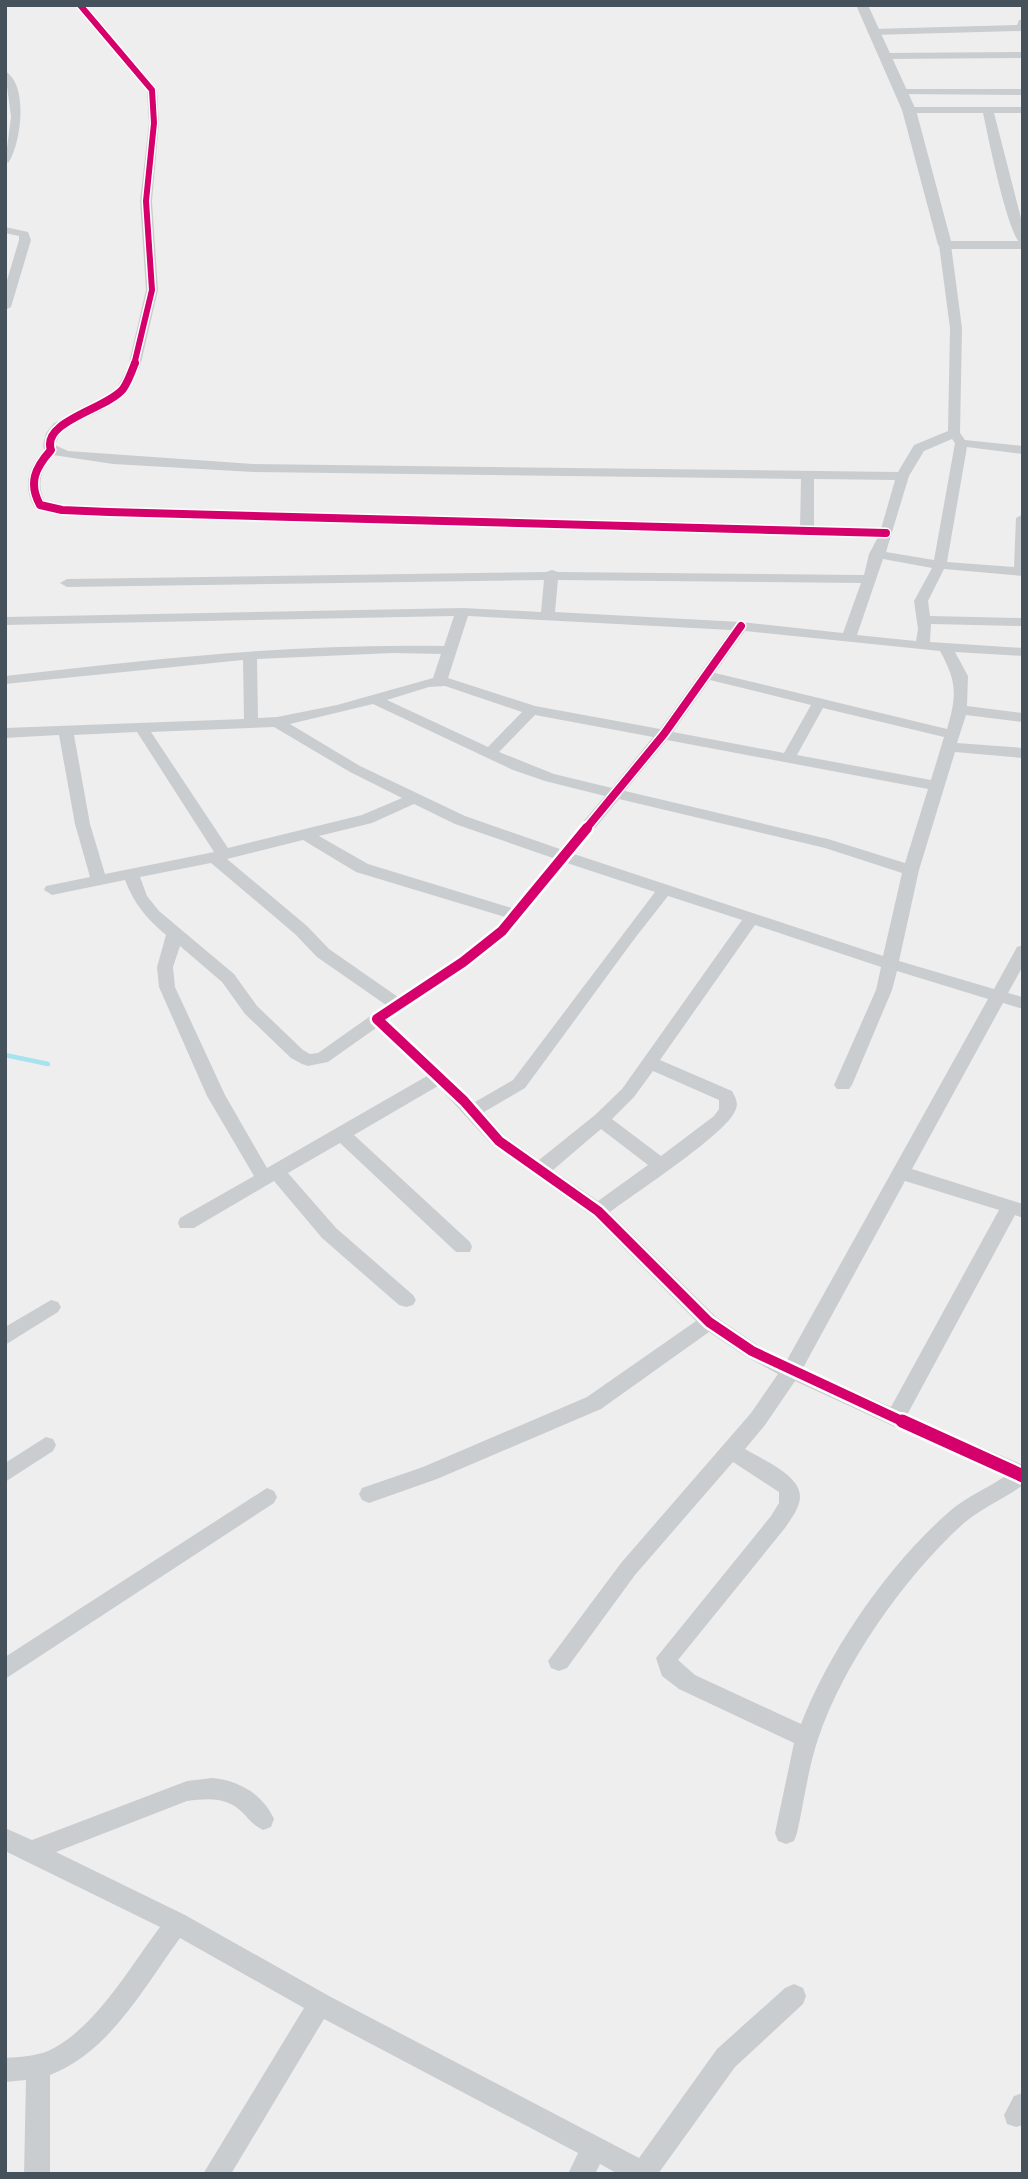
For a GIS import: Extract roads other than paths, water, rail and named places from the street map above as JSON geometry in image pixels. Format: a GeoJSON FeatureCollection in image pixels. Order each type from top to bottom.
{"type":"FeatureCollection","features":[{"type":"Feature","properties":{"kind":"street"},"geometry":{"type":"LineString","coordinates":[[51,450],[49,445],[52,433],[58,426],[99,407],[122,390],[134,367],[152,290],[146,201],[155,100],[150,85],[80,5]]}},
{"type":"Feature","properties":{"kind":"street"},"geometry":{"type":"LineString","coordinates":[[862,5],[909,110],[945,245],[956,328],[958,438],[940,565],[921,601],[924,620],[922,646]]}},
{"type":"Feature","properties":{"kind":"street"},"geometry":{"type":"LineString","coordinates":[[990,20],[1022,22],[1021,28],[870,28],[990,20]]}},
{"type":"Feature","properties":{"kind":"street"},"geometry":{"type":"LineString","coordinates":[[884,56],[1023,55]]}},
{"type":"Feature","properties":{"kind":"street"},"geometry":{"type":"LineString","coordinates":[[5,74],[17,131],[13,147],[5,160]]}},
{"type":"Feature","properties":{"kind":"street"},"geometry":{"type":"LineString","coordinates":[[902,92],[1023,92]]}},
{"type":"Feature","properties":{"kind":"street"},"geometry":{"type":"LineString","coordinates":[[909,110],[1023,110]]}},
{"type":"Feature","properties":{"kind":"street"},"geometry":{"type":"LineString","coordinates":[[945,245],[1023,244],[1011,208],[988,111]]}},
{"type":"Feature","properties":{"kind":"street"},"geometry":{"type":"LineString","coordinates":[[5,230],[24,234],[25,240],[8,288],[5,307]]}},
{"type":"Feature","properties":{"kind":"street"},"geometry":{"type":"LineString","coordinates":[[849,636],[876,554],[887,533],[902,477],[919,448],[958,438],[1023,450]]}},
{"type":"Feature","properties":{"kind":"street"},"geometry":{"type":"LineString","coordinates":[[51,450],[66,455],[113,460],[253,468],[902,477]]}},
{"type":"Feature","properties":{"kind":"street"},"geometry":{"type":"LineString","coordinates":[[51,450],[33,473],[32,488],[40,505],[62,510],[887,533]]}},
{"type":"Feature","properties":{"kind":"street"},"geometry":{"type":"LineString","coordinates":[[807,530],[808,474]]}},
{"type":"Feature","properties":{"kind":"street"},"geometry":{"type":"LineString","coordinates":[[876,554],[940,565],[1022,571],[1023,518]]}},
{"type":"Feature","properties":{"kind":"street"},"geometry":{"type":"LineString","coordinates":[[67,583],[331,576],[552,574],[869,579]]}},
{"type":"Feature","properties":{"kind":"street"},"geometry":{"type":"LineString","coordinates":[[548,615],[552,574]]}},
{"type":"Feature","properties":{"kind":"street"},"geometry":{"type":"LineString","coordinates":[[439,682],[463,612]]}},
{"type":"Feature","properties":{"kind":"street"},"geometry":{"type":"LineString","coordinates":[[5,621],[463,612],[741,626],[922,646],[1023,652]]}},
{"type":"Feature","properties":{"kind":"street"},"geometry":{"type":"LineString","coordinates":[[924,620],[1023,622]]}},
{"type":"Feature","properties":{"kind":"street"},"geometry":{"type":"LineString","coordinates":[[130,872],[143,904],[228,978],[251,1010],[297,1054],[309,1060],[322,1058],[493,940],[517,915],[561,857],[664,734],[741,626]]}},
{"type":"Feature","properties":{"kind":"street"},"geometry":{"type":"LineString","coordinates":[[5,680],[250,654],[363,648],[449,650]]}},
{"type":"Feature","properties":{"kind":"street"},"geometry":{"type":"LineString","coordinates":[[843,1085],[878,1008],[891,964],[911,870],[960,710],[961,676],[944,648]]}},
{"type":"Feature","properties":{"kind":"street"},"geometry":{"type":"LineString","coordinates":[[250,654],[251,725]]}},
{"type":"Feature","properties":{"kind":"street"},"geometry":{"type":"LineString","coordinates":[[706,675],[820,701],[951,741],[1023,753]]}},
{"type":"Feature","properties":{"kind":"street"},"geometry":{"type":"LineString","coordinates":[[5,733],[251,725],[340,709],[439,682],[453,684],[532,710],[935,786]]}},
{"type":"Feature","properties":{"kind":"street"},"geometry":{"type":"LineString","coordinates":[[374,699],[518,767],[550,778],[828,844],[911,870]]}},
{"type":"Feature","properties":{"kind":"street"},"geometry":{"type":"LineString","coordinates":[[789,757],[820,701]]}},
{"type":"Feature","properties":{"kind":"street"},"geometry":{"type":"LineString","coordinates":[[490,753],[532,710]]}},
{"type":"Feature","properties":{"kind":"street"},"geometry":{"type":"LineString","coordinates":[[960,710],[1023,718]]}},
{"type":"Feature","properties":{"kind":"street"},"geometry":{"type":"LineString","coordinates":[[276,722],[355,769],[460,820],[664,891],[1023,1003]]}},
{"type":"Feature","properties":{"kind":"street"},"geometry":{"type":"LineString","coordinates":[[141,727],[219,856],[323,953],[397,1004]]}},
{"type":"Feature","properties":{"kind":"street"},"geometry":{"type":"LineString","coordinates":[[66,730],[73,786],[88,849],[99,880]]}},
{"type":"Feature","properties":{"kind":"street"},"geometry":{"type":"LineString","coordinates":[[52,890],[219,856],[374,817],[415,797]]}},
{"type":"Feature","properties":{"kind":"street"},"geometry":{"type":"LineString","coordinates":[[305,834],[336,855],[362,868],[517,915]]}},
{"type":"Feature","properties":{"kind":"street"},"geometry":{"type":"LineString","coordinates":[[474,1111],[519,1084],[629,934],[664,891]]}},
{"type":"Feature","properties":{"kind":"street"},"geometry":{"type":"LineString","coordinates":[[541,1169],[601,1120],[628,1093],[752,918]]}},
{"type":"Feature","properties":{"kind":"street"},"geometry":{"type":"LineString","coordinates":[[175,934],[165,967],[167,987],[216,1096],[270,1175],[329,1233],[406,1300]]}},
{"type":"Feature","properties":{"kind":"street"},"geometry":{"type":"LineString","coordinates":[[559,1661],[628,1569],[758,1419],[791,1371],[1023,951]]}},
{"type":"Feature","properties":{"kind":"street"},"geometry":{"type":"LineString","coordinates":[[377,1019],[440,1077],[499,1141],[598,1211],[709,1322],[752,1351],[791,1371],[1022,1475]]}},
{"type":"Feature","properties":{"kind":"street"},"geometry":{"type":"LineString","coordinates":[[598,1211],[727,1114],[726,1095],[650,1063]]}},
{"type":"Feature","properties":{"kind":"street"},"geometry":{"type":"LineString","coordinates":[[187,1223],[440,1077]]}},
{"type":"Feature","properties":{"kind":"street"},"geometry":{"type":"LineString","coordinates":[[601,1120],[661,1165]]}},
{"type":"Feature","properties":{"kind":"street"},"geometry":{"type":"LineString","coordinates":[[342,1134],[463,1247]]}},
{"type":"Feature","properties":{"kind":"street"},"geometry":{"type":"LineString","coordinates":[[895,1419],[1016,1209],[899,1172]]}},
{"type":"Feature","properties":{"kind":"street"},"geometry":{"type":"LineString","coordinates":[[5,1337],[51,1307]]}},
{"type":"Feature","properties":{"kind":"street"},"geometry":{"type":"LineString","coordinates":[[369,1494],[430,1472],[594,1403],[709,1322]]}},
{"type":"Feature","properties":{"kind":"street"},"geometry":{"type":"LineString","coordinates":[[5,1474],[46,1445]]}},
{"type":"Feature","properties":{"kind":"street"},"geometry":{"type":"LineString","coordinates":[[732,1451],[787,1486],[792,1493],[791,1501],[778,1522],[667,1658],[670,1670],[687,1682],[807,1738]]}},
{"type":"Feature","properties":{"kind":"street"},"geometry":{"type":"LineString","coordinates":[[786,1833],[807,1738],[830,1682],[843,1660],[910,1569],[959,1515],[1022,1475]]}},
{"type":"Feature","properties":{"kind":"street"},"geometry":{"type":"LineString","coordinates":[[5,1669],[267,1497]]}},
{"type":"Feature","properties":{"kind":"street"},"geometry":{"type":"LineString","coordinates":[[33,1851],[187,1791],[206,1787],[240,1793],[263,1819]]}},
{"type":"Feature","properties":{"kind":"street"},"geometry":{"type":"LineString","coordinates":[[5,1839],[177,1923],[320,2004],[594,2150],[644,2173],[726,2058],[794,1996]]}},
{"type":"Feature","properties":{"kind":"street"},"geometry":{"type":"LineString","coordinates":[[5,2070],[60,2057],[78,2046],[95,2030],[177,1923]]}},
{"type":"Feature","properties":{"kind":"street"},"geometry":{"type":"LineString","coordinates":[[216,2174],[320,2004]]}},
{"type":"Feature","properties":{"kind":"street"},"geometry":{"type":"LineString","coordinates":[[37,2174],[38,2064]]}},
{"type":"Feature","properties":{"kind":"street"},"geometry":{"type":"LineString","coordinates":[[581,2174],[594,2150]]}},
{"type":"Feature","properties":{"kind":"waterway"},"geometry":{"type":"LineString","coordinates":[[5,1055],[48,1064]]}}]}
